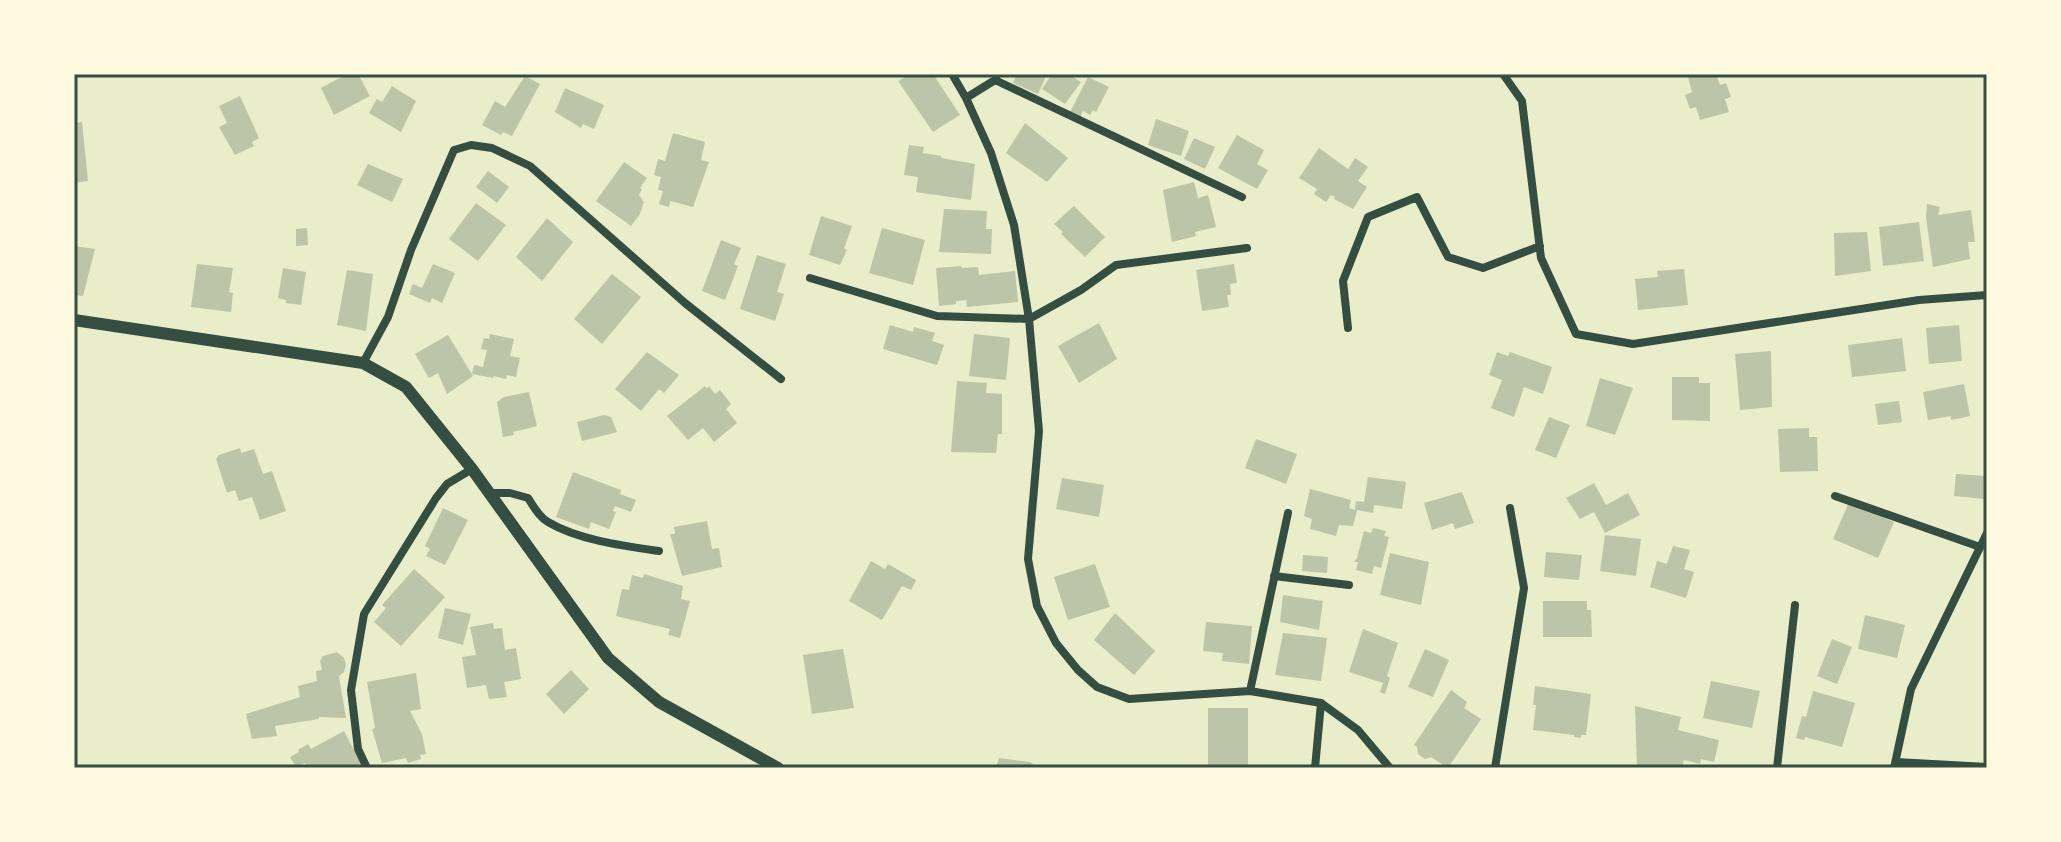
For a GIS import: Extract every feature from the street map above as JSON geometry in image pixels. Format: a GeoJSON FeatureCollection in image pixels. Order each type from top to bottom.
{"type":"FeatureCollection","features":[{"type":"Feature","properties":{"kind":"street"},"geometry":{"type":"LineString","coordinates":[[952,74],[991,153],[1014,225],[1029,319],[1039,431],[1028,559],[1037,606],[1056,643],[1097,687],[1129,699],[1250,691],[1321,703],[1358,730],[1390,768]]}},
{"type":"Feature","properties":{"kind":"street"},"geometry":{"type":"LineString","coordinates":[[1503,74],[1522,101],[1541,258],[1576,334],[1633,344],[1919,300],[1987,295]]}},
{"type":"Feature","properties":{"kind":"street"},"geometry":{"type":"LineString","coordinates":[[966,98],[996,77],[1242,197]]}},
{"type":"Feature","properties":{"kind":"street"},"geometry":{"type":"LineString","coordinates":[[363,363],[388,317],[411,250],[454,150],[471,145],[492,148],[530,166],[685,303],[781,379]]}},
{"type":"Feature","properties":{"kind":"street"},"geometry":{"type":"LineString","coordinates":[[1348,328],[1343,281],[1368,217],[1417,197],[1448,257],[1483,268],[1540,246]]}},
{"type":"Feature","properties":{"kind":"street"},"geometry":{"type":"LineString","coordinates":[[810,278],[937,316],[1029,319],[1081,290],[1116,265],[1247,248]]}},
{"type":"Feature","properties":{"kind":"street"},"geometry":{"type":"LineString","coordinates":[[74,320],[363,363],[406,387],[472,469],[608,658],[659,702],[778,768]]}},
{"type":"Feature","properties":{"kind":"street"},"geometry":{"type":"LineString","coordinates":[[367,768],[358,749],[351,690],[364,614],[436,498],[447,484],[472,469]]}},
{"type":"Feature","properties":{"kind":"street"},"geometry":{"type":"LineString","coordinates":[[489,493],[510,493],[528,498],[538,514],[549,523],[608,544],[659,551]]}},
{"type":"Feature","properties":{"kind":"street"},"geometry":{"type":"LineString","coordinates":[[1835,496],[1980,547]]}},
{"type":"Feature","properties":{"kind":"street"},"geometry":{"type":"LineString","coordinates":[[1495,768],[1524,588],[1510,508]]}},
{"type":"Feature","properties":{"kind":"street"},"geometry":{"type":"LineString","coordinates":[[1250,691],[1288,513]]}},
{"type":"Feature","properties":{"kind":"street"},"geometry":{"type":"LineString","coordinates":[[1987,533],[1911,689],[1895,765],[1987,767]]}},
{"type":"Feature","properties":{"kind":"street"},"geometry":{"type":"LineString","coordinates":[[1274,576],[1349,585]]}},
{"type":"Feature","properties":{"kind":"street"},"geometry":{"type":"LineString","coordinates":[[1777,768],[1795,605]]}},
{"type":"Feature","properties":{"kind":"street"},"geometry":{"type":"LineString","coordinates":[[1315,768],[1321,703]]}},
{"type":"Feature","properties":{"kind":"building"},"geometry":{"type":"Polygon","coordinates":[[[347,74],[358,74],[370,96],[334,115],[321,88],[347,74]]]}},
{"type":"Feature","properties":{"kind":"building"},"geometry":{"type":"Polygon","coordinates":[[[911,74],[933,74],[960,115],[933,132],[898,81],[911,74]]]}},
{"type":"Feature","properties":{"kind":"building"},"geometry":{"type":"Polygon","coordinates":[[[1017,74],[1047,74],[1038,94],[1013,83],[1017,74]]]}},
{"type":"Feature","properties":{"kind":"building"},"geometry":{"type":"Polygon","coordinates":[[[1052,74],[1068,74],[1081,82],[1065,104],[1042,89],[1052,74]]]}},
{"type":"Feature","properties":{"kind":"building"},"geometry":{"type":"Polygon","coordinates":[[[1716,74],[1720,85],[1726,83],[1731,97],[1725,99],[1729,112],[1700,120],[1696,107],[1690,109],[1685,95],[1692,92],[1688,77],[1716,74]]]}},
{"type":"Feature","properties":{"kind":"building"},"geometry":{"type":"Polygon","coordinates":[[[525,76],[540,84],[512,136],[503,132],[501,135],[482,125],[495,101],[505,107],[525,76]]]}},
{"type":"Feature","properties":{"kind":"building"},"geometry":{"type":"Polygon","coordinates":[[[1088,77],[1109,87],[1096,112],[1093,110],[1090,115],[1083,111],[1080,117],[1070,112],[1088,77]]]}},
{"type":"Feature","properties":{"kind":"building"},"geometry":{"type":"Polygon","coordinates":[[[392,86],[416,101],[401,132],[369,113],[377,99],[382,102],[392,86]]]}},
{"type":"Feature","properties":{"kind":"building"},"geometry":{"type":"Polygon","coordinates":[[[565,88],[604,105],[594,129],[583,124],[581,128],[555,112],[565,88]]]}},
{"type":"Feature","properties":{"kind":"building"},"geometry":{"type":"Polygon","coordinates":[[[240,96],[259,138],[252,142],[254,146],[235,155],[219,127],[227,123],[219,106],[240,96]]]}},
{"type":"Feature","properties":{"kind":"building"},"geometry":{"type":"Polygon","coordinates":[[[1156,119],[1189,131],[1181,156],[1148,145],[1156,119]]]}},
{"type":"Feature","properties":{"kind":"building"},"geometry":{"type":"Polygon","coordinates":[[[82,122],[88,181],[74,183],[74,123],[82,122]]]}},
{"type":"Feature","properties":{"kind":"building"},"geometry":{"type":"Polygon","coordinates":[[[1025,123],[1068,158],[1047,182],[1006,153],[1025,123]]]}},
{"type":"Feature","properties":{"kind":"building"},"geometry":{"type":"Polygon","coordinates":[[[673,133],[705,142],[701,160],[709,162],[693,207],[670,201],[669,207],[659,204],[663,191],[658,190],[661,177],[654,175],[658,159],[665,161],[673,133]]]}},
{"type":"Feature","properties":{"kind":"building"},"geometry":{"type":"Polygon","coordinates":[[[1237,135],[1264,150],[1257,164],[1268,170],[1257,189],[1218,168],[1237,135]]]}},
{"type":"Feature","properties":{"kind":"building"},"geometry":{"type":"Polygon","coordinates":[[[1194,138],[1215,147],[1205,169],[1184,159],[1194,138]]]}},
{"type":"Feature","properties":{"kind":"building"},"geometry":{"type":"Polygon","coordinates":[[[909,145],[924,147],[923,153],[975,164],[971,200],[916,192],[918,177],[904,175],[909,145]]]}},
{"type":"Feature","properties":{"kind":"building"},"geometry":{"type":"Polygon","coordinates":[[[1319,148],[1348,169],[1355,158],[1368,167],[1358,181],[1367,187],[1353,209],[1331,195],[1326,202],[1314,194],[1317,189],[1299,178],[1319,148]]]}},
{"type":"Feature","properties":{"kind":"building"},"geometry":{"type":"Polygon","coordinates":[[[624,162],[647,178],[640,188],[639,195],[644,202],[640,214],[631,226],[596,201],[624,162]]]}},
{"type":"Feature","properties":{"kind":"building"},"geometry":{"type":"Polygon","coordinates":[[[368,164],[403,179],[392,202],[357,185],[368,164]]]}},
{"type":"Feature","properties":{"kind":"building"},"geometry":{"type":"Polygon","coordinates":[[[488,171],[509,187],[497,203],[476,187],[488,171]]]}},
{"type":"Feature","properties":{"kind":"building"},"geometry":{"type":"Polygon","coordinates":[[[1194,182],[1198,198],[1208,195],[1216,227],[1172,242],[1163,190],[1194,182]]]}},
{"type":"Feature","properties":{"kind":"building"},"geometry":{"type":"Polygon","coordinates":[[[476,203],[506,225],[478,261],[449,239],[476,203]]]}},
{"type":"Feature","properties":{"kind":"building"},"geometry":{"type":"Polygon","coordinates":[[[1927,204],[1940,207],[1938,215],[1971,210],[1975,242],[1968,242],[1970,259],[1933,267],[1927,204]]]}},
{"type":"Feature","properties":{"kind":"building"},"geometry":{"type":"Polygon","coordinates":[[[1074,206],[1105,237],[1085,257],[1054,224],[1074,206]]]}},
{"type":"Feature","properties":{"kind":"building"},"geometry":{"type":"Polygon","coordinates":[[[944,209],[987,211],[986,229],[992,229],[991,254],[939,252],[944,209]]]}},
{"type":"Feature","properties":{"kind":"building"},"geometry":{"type":"Polygon","coordinates":[[[821,216],[852,226],[840,265],[809,255],[821,216]]]}},
{"type":"Feature","properties":{"kind":"building"},"geometry":{"type":"Polygon","coordinates":[[[547,218],[573,242],[542,281],[516,257],[547,218]]]}},
{"type":"Feature","properties":{"kind":"building"},"geometry":{"type":"Polygon","coordinates":[[[1919,222],[1924,261],[1883,266],[1879,227],[1919,222]]]}},
{"type":"Feature","properties":{"kind":"building"},"geometry":{"type":"Polygon","coordinates":[[[307,228],[308,245],[296,246],[296,229],[307,228]]]}},
{"type":"Feature","properties":{"kind":"building"},"geometry":{"type":"Polygon","coordinates":[[[882,228],[925,240],[913,285],[869,273],[882,228]]]}},
{"type":"Feature","properties":{"kind":"building"},"geometry":{"type":"Polygon","coordinates":[[[1867,232],[1871,271],[1835,276],[1834,233],[1867,232]]]}},
{"type":"Feature","properties":{"kind":"building"},"geometry":{"type":"Polygon","coordinates":[[[721,240],[741,248],[734,264],[738,266],[725,300],[702,291],[721,240]]]}},
{"type":"Feature","properties":{"kind":"building"},"geometry":{"type":"Polygon","coordinates":[[[74,246],[95,249],[83,296],[74,295],[74,246]]]}},
{"type":"Feature","properties":{"kind":"building"},"geometry":{"type":"Polygon","coordinates":[[[757,255],[786,264],[777,292],[784,294],[775,321],[740,309],[757,255]]]}},
{"type":"Feature","properties":{"kind":"building"},"geometry":{"type":"Polygon","coordinates":[[[197,264],[233,268],[229,292],[233,293],[231,312],[191,307],[197,264]]]}},
{"type":"Feature","properties":{"kind":"building"},"geometry":{"type":"Polygon","coordinates":[[[433,264],[455,273],[442,303],[432,298],[430,303],[409,294],[413,284],[422,288],[433,264]]]}},
{"type":"Feature","properties":{"kind":"building"},"geometry":{"type":"Polygon","coordinates":[[[1234,264],[1237,283],[1230,284],[1231,295],[1227,295],[1229,307],[1202,311],[1196,270],[1234,264]]]}},
{"type":"Feature","properties":{"kind":"building"},"geometry":{"type":"Polygon","coordinates":[[[978,267],[979,275],[1015,271],[1018,302],[967,307],[966,300],[939,306],[936,268],[978,267]]]}},
{"type":"Feature","properties":{"kind":"building"},"geometry":{"type":"Polygon","coordinates":[[[283,268],[306,272],[301,305],[286,303],[286,300],[278,298],[283,268]]]}},
{"type":"Feature","properties":{"kind":"building"},"geometry":{"type":"Polygon","coordinates":[[[1684,269],[1688,305],[1638,310],[1635,279],[1658,277],[1657,271],[1684,269]]]}},
{"type":"Feature","properties":{"kind":"building"},"geometry":{"type":"Polygon","coordinates":[[[347,270],[373,274],[366,331],[337,325],[347,270]]]}},
{"type":"Feature","properties":{"kind":"building"},"geometry":{"type":"Polygon","coordinates":[[[612,274],[641,297],[602,344],[574,319],[612,274]]]}},
{"type":"Feature","properties":{"kind":"building"},"geometry":{"type":"Polygon","coordinates":[[[1099,323],[1117,359],[1079,383],[1058,346],[1099,323]]]}},
{"type":"Feature","properties":{"kind":"building"},"geometry":{"type":"Polygon","coordinates":[[[890,325],[913,332],[914,327],[935,333],[932,341],[944,345],[937,365],[883,349],[890,325]]]}},
{"type":"Feature","properties":{"kind":"building"},"geometry":{"type":"Polygon","coordinates":[[[1959,325],[1962,361],[1929,364],[1926,328],[1959,325]]]}},
{"type":"Feature","properties":{"kind":"building"},"geometry":{"type":"Polygon","coordinates":[[[490,334],[514,339],[510,356],[520,358],[516,377],[507,375],[506,379],[472,374],[474,365],[483,367],[487,350],[481,349],[484,338],[489,339],[490,334]]]}},
{"type":"Feature","properties":{"kind":"building"},"geometry":{"type":"Polygon","coordinates":[[[974,334],[1010,338],[1006,380],[969,376],[974,334]]]}},
{"type":"Feature","properties":{"kind":"building"},"geometry":{"type":"Polygon","coordinates":[[[448,335],[473,376],[447,394],[438,373],[429,378],[415,354],[448,335]]]}},
{"type":"Feature","properties":{"kind":"building"},"geometry":{"type":"Polygon","coordinates":[[[1902,338],[1906,371],[1852,377],[1848,345],[1902,338]]]}},
{"type":"Feature","properties":{"kind":"building"},"geometry":{"type":"Polygon","coordinates":[[[1771,351],[1772,407],[1740,410],[1735,354],[1771,351]]]}},
{"type":"Feature","properties":{"kind":"building"},"geometry":{"type":"Polygon","coordinates":[[[647,352],[679,375],[664,393],[659,389],[641,411],[615,389],[647,352]]]}},
{"type":"Feature","properties":{"kind":"building"},"geometry":{"type":"Polygon","coordinates":[[[1497,352],[1508,356],[1510,352],[1552,367],[1543,394],[1524,387],[1514,417],[1491,408],[1502,380],[1489,375],[1497,352]]]}},
{"type":"Feature","properties":{"kind":"building"},"geometry":{"type":"Polygon","coordinates":[[[1672,377],[1699,377],[1699,383],[1710,383],[1710,421],[1672,420],[1672,377]]]}},
{"type":"Feature","properties":{"kind":"building"},"geometry":{"type":"Polygon","coordinates":[[[1600,378],[1633,388],[1615,435],[1586,426],[1600,378]]]}},
{"type":"Feature","properties":{"kind":"building"},"geometry":{"type":"Polygon","coordinates":[[[957,381],[987,383],[986,393],[1002,394],[1002,434],[998,434],[996,453],[951,452],[957,381]]]}},
{"type":"Feature","properties":{"kind":"building"},"geometry":{"type":"Polygon","coordinates":[[[1964,384],[1970,416],[1928,420],[1923,392],[1964,384]]]}},
{"type":"Feature","properties":{"kind":"building"},"geometry":{"type":"Polygon","coordinates":[[[705,386],[707,389],[709,386],[715,394],[720,390],[731,404],[726,409],[737,423],[714,442],[703,428],[688,440],[667,416],[705,386]]]}},
{"type":"Feature","properties":{"kind":"building"},"geometry":{"type":"Polygon","coordinates":[[[529,392],[537,426],[503,437],[497,402],[504,397],[529,392]]]}},
{"type":"Feature","properties":{"kind":"building"},"geometry":{"type":"Polygon","coordinates":[[[1899,401],[1902,422],[1878,425],[1875,404],[1899,401]]]}},
{"type":"Feature","properties":{"kind":"building"},"geometry":{"type":"Polygon","coordinates":[[[604,415],[611,417],[617,432],[582,441],[577,422],[604,415]]]}},
{"type":"Feature","properties":{"kind":"building"},"geometry":{"type":"Polygon","coordinates":[[[1549,417],[1570,425],[1556,458],[1535,450],[1549,417]]]}},
{"type":"Feature","properties":{"kind":"building"},"geometry":{"type":"Polygon","coordinates":[[[1809,428],[1809,437],[1817,437],[1818,471],[1780,472],[1778,429],[1809,428]]]}},
{"type":"Feature","properties":{"kind":"building"},"geometry":{"type":"Polygon","coordinates":[[[1256,439],[1297,454],[1286,484],[1245,468],[1256,439]]]}},
{"type":"Feature","properties":{"kind":"building"},"geometry":{"type":"Polygon","coordinates":[[[240,448],[241,453],[254,449],[263,474],[272,471],[286,511],[260,520],[252,497],[239,501],[235,490],[227,493],[216,459],[240,448]]]}},
{"type":"Feature","properties":{"kind":"building"},"geometry":{"type":"Polygon","coordinates":[[[573,472],[621,490],[620,494],[636,500],[631,512],[615,506],[613,511],[616,512],[609,529],[591,522],[589,529],[556,517],[573,472]]]}},
{"type":"Feature","properties":{"kind":"building"},"geometry":{"type":"Polygon","coordinates":[[[1956,474],[1986,476],[1984,499],[1954,496],[1956,474]]]}},
{"type":"Feature","properties":{"kind":"building"},"geometry":{"type":"Polygon","coordinates":[[[1368,477],[1406,482],[1402,509],[1374,505],[1373,513],[1357,510],[1353,526],[1339,525],[1336,536],[1310,529],[1312,519],[1304,516],[1310,489],[1351,500],[1349,508],[1355,510],[1356,501],[1364,502],[1368,477]]]}},
{"type":"Feature","properties":{"kind":"building"},"geometry":{"type":"Polygon","coordinates":[[[1062,478],[1104,485],[1099,517],[1056,509],[1062,478]]]}},
{"type":"Feature","properties":{"kind":"building"},"geometry":{"type":"Polygon","coordinates":[[[1594,483],[1606,505],[1628,493],[1640,515],[1605,533],[1594,512],[1580,519],[1566,498],[1594,483]]]}},
{"type":"Feature","properties":{"kind":"building"},"geometry":{"type":"Polygon","coordinates":[[[1462,492],[1474,523],[1455,529],[1453,523],[1432,530],[1424,503],[1462,492]]]}},
{"type":"Feature","properties":{"kind":"building"},"geometry":{"type":"Polygon","coordinates":[[[1849,502],[1894,522],[1878,558],[1833,539],[1849,502]]]}},
{"type":"Feature","properties":{"kind":"building"},"geometry":{"type":"Polygon","coordinates":[[[443,508],[468,520],[445,565],[426,556],[430,549],[425,546],[443,508]]]}},
{"type":"Feature","properties":{"kind":"building"},"geometry":{"type":"Polygon","coordinates":[[[707,521],[712,549],[719,548],[722,567],[682,576],[670,534],[675,534],[674,527],[707,521]]]}},
{"type":"Feature","properties":{"kind":"building"},"geometry":{"type":"Polygon","coordinates":[[[1373,528],[1386,531],[1384,536],[1389,537],[1381,568],[1374,566],[1372,574],[1356,570],[1358,562],[1354,562],[1364,531],[1371,533],[1373,528]]]}},
{"type":"Feature","properties":{"kind":"building"},"geometry":{"type":"Polygon","coordinates":[[[1605,535],[1641,539],[1636,576],[1600,571],[1605,535]]]}},
{"type":"Feature","properties":{"kind":"building"},"geometry":{"type":"Polygon","coordinates":[[[1673,546],[1690,550],[1684,569],[1694,572],[1686,598],[1650,587],[1657,561],[1667,564],[1673,546]]]}},
{"type":"Feature","properties":{"kind":"building"},"geometry":{"type":"Polygon","coordinates":[[[1546,552],[1582,555],[1579,580],[1544,577],[1546,552]]]}},
{"type":"Feature","properties":{"kind":"building"},"geometry":{"type":"Polygon","coordinates":[[[1390,553],[1429,562],[1421,605],[1380,595],[1390,553]]]}},
{"type":"Feature","properties":{"kind":"building"},"geometry":{"type":"Polygon","coordinates":[[[1303,555],[1328,557],[1327,573],[1302,571],[1303,555]]]}},
{"type":"Feature","properties":{"kind":"building"},"geometry":{"type":"Polygon","coordinates":[[[871,561],[885,569],[888,564],[916,580],[911,590],[902,586],[882,620],[849,601],[871,561]]]}},
{"type":"Feature","properties":{"kind":"building"},"geometry":{"type":"Polygon","coordinates":[[[1095,564],[1110,607],[1068,620],[1054,577],[1095,564]]]}},
{"type":"Feature","properties":{"kind":"building"},"geometry":{"type":"Polygon","coordinates":[[[414,569],[445,597],[401,646],[374,622],[386,608],[382,605],[414,569]]]}},
{"type":"Feature","properties":{"kind":"building"},"geometry":{"type":"Polygon","coordinates":[[[644,574],[683,586],[681,599],[690,601],[680,638],[668,635],[670,629],[616,616],[622,589],[629,590],[632,575],[643,578],[644,574]]]}},
{"type":"Feature","properties":{"kind":"building"},"geometry":{"type":"Polygon","coordinates":[[[1283,595],[1323,601],[1319,630],[1280,622],[1283,595]]]}},
{"type":"Feature","properties":{"kind":"building"},"geometry":{"type":"Polygon","coordinates":[[[1543,601],[1587,601],[1587,610],[1591,610],[1592,637],[1543,637],[1543,601]]]}},
{"type":"Feature","properties":{"kind":"building"},"geometry":{"type":"Polygon","coordinates":[[[445,608],[471,614],[463,645],[438,638],[445,608]]]}},
{"type":"Feature","properties":{"kind":"building"},"geometry":{"type":"Polygon","coordinates":[[[1115,613],[1155,651],[1134,675],[1094,640],[1115,613]]]}},
{"type":"Feature","properties":{"kind":"building"},"geometry":{"type":"Polygon","coordinates":[[[1865,615],[1905,625],[1897,658],[1858,649],[1865,615]]]}},
{"type":"Feature","properties":{"kind":"building"},"geometry":{"type":"Polygon","coordinates":[[[1206,622],[1252,626],[1249,664],[1222,661],[1223,653],[1203,651],[1206,622]]]}},
{"type":"Feature","properties":{"kind":"building"},"geometry":{"type":"Polygon","coordinates":[[[493,623],[494,629],[502,628],[505,650],[516,648],[521,679],[504,682],[507,697],[489,699],[486,685],[467,688],[462,657],[476,655],[470,627],[493,623]]]}},
{"type":"Feature","properties":{"kind":"building"},"geometry":{"type":"Polygon","coordinates":[[[1363,629],[1398,643],[1387,676],[1390,678],[1385,694],[1380,692],[1383,683],[1349,672],[1363,629]]]}},
{"type":"Feature","properties":{"kind":"building"},"geometry":{"type":"Polygon","coordinates":[[[1283,633],[1327,638],[1321,681],[1275,675],[1283,633]]]}},
{"type":"Feature","properties":{"kind":"building"},"geometry":{"type":"Polygon","coordinates":[[[1832,639],[1852,647],[1837,684],[1817,676],[1832,639]]]}},
{"type":"Feature","properties":{"kind":"building"},"geometry":{"type":"Polygon","coordinates":[[[843,649],[854,708],[812,714],[803,655],[843,649]]]}},
{"type":"Feature","properties":{"kind":"building"},"geometry":{"type":"Polygon","coordinates":[[[1425,649],[1449,660],[1433,697],[1408,687],[1425,649]]]}},
{"type":"Feature","properties":{"kind":"building"},"geometry":{"type":"Polygon","coordinates":[[[337,652],[346,664],[339,676],[346,718],[319,717],[275,726],[277,736],[252,739],[246,714],[300,697],[298,686],[317,681],[316,671],[322,670],[320,661],[323,656],[337,652]]]}},
{"type":"Feature","properties":{"kind":"building"},"geometry":{"type":"Polygon","coordinates":[[[571,670],[589,689],[564,714],[546,694],[571,670]]]}},
{"type":"Feature","properties":{"kind":"building"},"geometry":{"type":"Polygon","coordinates":[[[416,673],[421,709],[410,711],[422,734],[426,754],[408,763],[406,758],[382,763],[372,729],[375,728],[367,682],[416,673]]]}},
{"type":"Feature","properties":{"kind":"building"},"geometry":{"type":"Polygon","coordinates":[[[1711,681],[1760,691],[1752,728],[1703,718],[1711,681]]]}},
{"type":"Feature","properties":{"kind":"building"},"geometry":{"type":"Polygon","coordinates":[[[1535,686],[1591,694],[1586,735],[1581,735],[1581,738],[1533,730],[1535,686]]]}},
{"type":"Feature","properties":{"kind":"building"},"geometry":{"type":"Polygon","coordinates":[[[1451,690],[1467,702],[1464,708],[1481,719],[1448,768],[1431,757],[1425,759],[1418,754],[1414,745],[1451,690]]]}},
{"type":"Feature","properties":{"kind":"building"},"geometry":{"type":"Polygon","coordinates":[[[1813,691],[1855,703],[1842,747],[1805,737],[1804,740],[1796,738],[1813,691]]]}},
{"type":"Feature","properties":{"kind":"building"},"geometry":{"type":"Polygon","coordinates":[[[1635,706],[1681,717],[1678,730],[1719,740],[1714,762],[1701,759],[1700,764],[1684,760],[1682,768],[1656,765],[1655,768],[1637,768],[1635,706]]]}},
{"type":"Feature","properties":{"kind":"building"},"geometry":{"type":"Polygon","coordinates":[[[1208,708],[1248,708],[1248,768],[1208,768],[1208,708]]]}},
{"type":"Feature","properties":{"kind":"building"},"geometry":{"type":"Polygon","coordinates":[[[344,731],[361,764],[355,768],[308,768],[305,763],[296,767],[290,757],[298,750],[308,744],[311,749],[344,731]]]}},
{"type":"Feature","properties":{"kind":"building"},"geometry":{"type":"Polygon","coordinates":[[[999,758],[1030,762],[1041,768],[996,768],[999,758]]]}}]}
